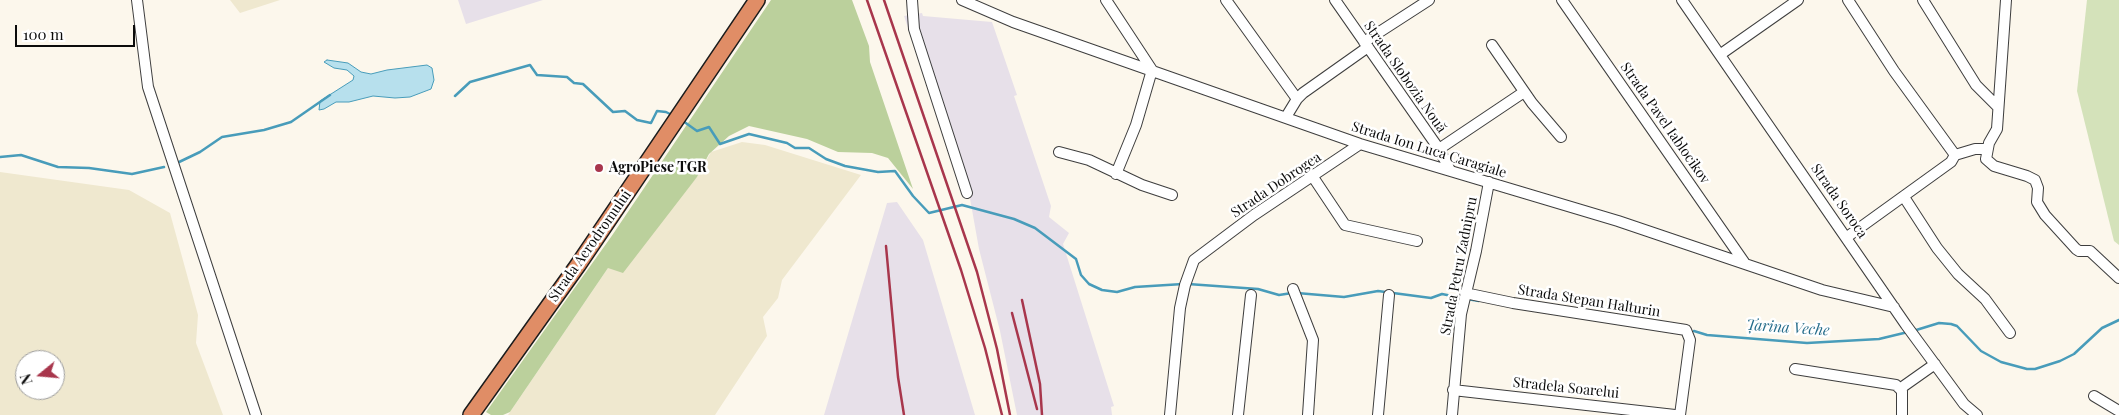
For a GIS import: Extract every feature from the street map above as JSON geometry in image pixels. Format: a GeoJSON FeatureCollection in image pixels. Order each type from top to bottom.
{"type":"FeatureCollection","features":[{"type":"Feature","properties":{"kind":"highway","name":"Strada Aerodromului"},"geometry":{"type":"LineString","coordinates":[[471,415],[578,265],[757,0]]}},
{"type":"Feature","properties":{"kind":"street"},"geometry":{"type":"LineString","coordinates":[[138,0],[148,87],[256,415]]}},
{"type":"Feature","properties":{"kind":"street"},"geometry":{"type":"LineString","coordinates":[[912,0],[914,29],[967,193]]}},
{"type":"Feature","properties":{"kind":"street","name":"Strada Ion Luca Caragiale"},"geometry":{"type":"LineString","coordinates":[[962,0],[1014,22],[1360,144],[1618,221],[1744,262],[1822,290],[1894,307]]}},
{"type":"Feature","properties":{"kind":"street"},"geometry":{"type":"LineString","coordinates":[[1106,0],[1152,70],[1136,125],[1116,174]]}},
{"type":"Feature","properties":{"kind":"street"},"geometry":{"type":"LineString","coordinates":[[1226,0],[1297,98]]}},
{"type":"Feature","properties":{"kind":"street","name":"Strada Slobozia Nouă"},"geometry":{"type":"LineString","coordinates":[[1335,0],[1439,149],[1450,170]]}},
{"type":"Feature","properties":{"kind":"street"},"geometry":{"type":"LineString","coordinates":[[1286,117],[1297,98],[1366,44],[1429,0]]}},
{"type":"Feature","properties":{"kind":"street","name":"Strada Pavel Iablocikov"},"geometry":{"type":"LineString","coordinates":[[1562,0],[1744,262]]}},
{"type":"Feature","properties":{"kind":"street","name":"Strada Soroca"},"geometry":{"type":"LineString","coordinates":[[1682,0],[1906,325],[1964,404],[1977,415]]}},
{"type":"Feature","properties":{"kind":"street"},"geometry":{"type":"LineString","coordinates":[[1721,54],[1798,0]]}},
{"type":"Feature","properties":{"kind":"street"},"geometry":{"type":"LineString","coordinates":[[1848,0],[1894,71],[1955,155]]}},
{"type":"Feature","properties":{"kind":"street"},"geometry":{"type":"LineString","coordinates":[[1923,0],[1976,85],[1997,106]]}},
{"type":"Feature","properties":{"kind":"street"},"geometry":{"type":"LineString","coordinates":[[2006,0],[1996,133],[1986,149],[1986,159],[1994,166],[2035,180],[2038,188],[2037,202],[2045,215],[2076,249],[2090,251],[2119,278]]}},
{"type":"Feature","properties":{"kind":"street"},"geometry":{"type":"LineString","coordinates":[[1492,45],[1524,92],[1561,136]]}},
{"type":"Feature","properties":{"kind":"street"},"geometry":{"type":"LineString","coordinates":[[1439,149],[1524,92]]}},
{"type":"Feature","properties":{"kind":"street","name":"Strada Dobrogea"},"geometry":{"type":"LineString","coordinates":[[1170,415],[1180,308],[1185,285],[1194,260],[1360,144]]}},
{"type":"Feature","properties":{"kind":"street"},"geometry":{"type":"LineString","coordinates":[[1847,237],[1951,162],[1955,155],[1980,148],[1986,149]]}},
{"type":"Feature","properties":{"kind":"street"},"geometry":{"type":"LineString","coordinates":[[1059,152],[1089,160],[1142,185],[1172,195]]}},
{"type":"Feature","properties":{"kind":"street"},"geometry":{"type":"LineString","coordinates":[[1313,177],[1345,225],[1417,241]]}},
{"type":"Feature","properties":{"kind":"street","name":"Strada Petru Zadnipru"},"geometry":{"type":"LineString","coordinates":[[1452,415],[1457,337],[1490,182]]}},
{"type":"Feature","properties":{"kind":"street"},"geometry":{"type":"LineString","coordinates":[[1904,197],[1937,248],[1963,279],[1980,292],[2010,333]]}},
{"type":"Feature","properties":{"kind":"street"},"geometry":{"type":"LineString","coordinates":[[1293,289],[1313,340],[1308,415]]}},
{"type":"Feature","properties":{"kind":"street","name":"Strada Stepan Halturin"},"geometry":{"type":"LineString","coordinates":[[1465,294],[1683,329],[1690,335],[1680,415]]}},
{"type":"Feature","properties":{"kind":"street"},"geometry":{"type":"LineString","coordinates":[[1238,415],[1251,295]]}},
{"type":"Feature","properties":{"kind":"street"},"geometry":{"type":"LineString","coordinates":[[1378,415],[1389,295]]}},
{"type":"Feature","properties":{"kind":"street"},"geometry":{"type":"LineString","coordinates":[[1901,388],[1935,364]]}},
{"type":"Feature","properties":{"kind":"street"},"geometry":{"type":"LineString","coordinates":[[1795,370],[1896,385],[1901,388]]}},
{"type":"Feature","properties":{"kind":"street"},"geometry":{"type":"LineString","coordinates":[[1901,388],[1902,415]]}},
{"type":"Feature","properties":{"kind":"street","name":"Stradela Soarelui"},"geometry":{"type":"LineString","coordinates":[[1453,390],[1675,415]]}},
{"type":"Feature","properties":{"kind":"street"},"geometry":{"type":"LineString","coordinates":[[2094,396],[2119,411]]}},
{"type":"Feature","properties":{"kind":"shaded area"},"geometry":{"type":"Polygon","coordinates":[[[230,0],[280,0],[240,13],[230,0]]]}},
{"type":"Feature","properties":{"kind":"shaded area"},"geometry":{"type":"Polygon","coordinates":[[[458,0],[543,0],[466,24],[458,0]]]}},
{"type":"Feature","properties":{"kind":"shaded area"},"geometry":{"type":"Polygon","coordinates":[[[922,13],[923,16],[992,22],[1017,95],[1014,96],[1051,206],[1049,217],[1069,233],[1063,244],[1114,406],[1111,407],[1112,415],[1017,415],[1000,331],[979,249],[969,193],[964,193],[904,16],[922,13]]]}},
{"type":"Feature","properties":{"kind":"shaded area"},"geometry":{"type":"Polygon","coordinates":[[[742,142],[765,145],[861,175],[782,280],[778,298],[763,317],[767,336],[715,415],[508,415],[608,268],[697,177],[711,152],[742,142]]]}},
{"type":"Feature","properties":{"kind":"shaded area"},"geometry":{"type":"Polygon","coordinates":[[[0,172],[129,190],[170,213],[198,315],[196,343],[223,415],[0,415],[0,172]]]}},
{"type":"Feature","properties":{"kind":"shaded area"},"geometry":{"type":"Polygon","coordinates":[[[897,202],[923,240],[975,415],[824,415],[887,203],[897,202]]]}},
{"type":"Feature","properties":{"kind":"green space"},"geometry":{"type":"Polygon","coordinates":[[[771,0],[852,0],[869,46],[870,62],[913,189],[888,158],[872,153],[838,152],[807,139],[749,126],[729,136],[709,154],[697,177],[623,273],[608,268],[510,412],[503,415],[491,415],[486,412],[611,237],[771,0]]]}},
{"type":"Feature","properties":{"kind":"green space"},"geometry":{"type":"Polygon","coordinates":[[[2087,0],[2119,0],[2119,245],[2114,241],[2077,91],[2087,0]]]}},
{"type":"Feature","properties":{"kind":"water"},"geometry":{"type":"Polygon","coordinates":[[[327,60],[348,63],[361,72],[371,74],[427,65],[432,68],[434,80],[431,89],[410,97],[373,96],[349,102],[336,102],[319,110],[320,101],[353,80],[354,76],[347,70],[334,68],[324,62],[327,60]]]}},
{"type":"Feature","properties":{"kind":"waterway"},"geometry":{"type":"LineString","coordinates":[[455,96],[470,82],[530,65],[537,75],[567,77],[574,83],[583,84],[613,112],[625,111],[637,120],[651,123],[657,111],[666,112],[674,116]]}},
{"type":"Feature","properties":{"kind":"waterway"},"geometry":{"type":"LineString","coordinates":[[177,163],[200,152],[222,137],[264,130],[291,122],[330,95]]}},
{"type":"Feature","properties":{"kind":"waterway"},"geometry":{"type":"LineString","coordinates":[[683,121],[697,131],[709,127],[720,144],[749,134],[787,143],[795,148],[809,148],[826,159],[845,166],[878,172],[895,171],[913,196],[929,213],[962,205],[1014,219],[1035,228],[1076,259],[1081,275],[1089,284],[1102,290],[1117,292],[1135,287],[1183,284]]}},
{"type":"Feature","properties":{"kind":"waterway"},"geometry":{"type":"LineString","coordinates":[[0,157],[21,155],[58,167],[89,168],[132,174],[164,167]]}},
{"type":"Feature","properties":{"kind":"waterway"},"geometry":{"type":"LineString","coordinates":[[1188,284],[1258,289],[1279,295],[1292,293]]}},
{"type":"Feature","properties":{"kind":"waterway"},"geometry":{"type":"LineString","coordinates":[[1297,293],[1344,297],[1378,291],[1431,298],[1442,294],[1462,298]]}},
{"type":"Feature","properties":{"kind":"waterway"},"geometry":{"type":"LineString","coordinates":[[1467,299],[1479,301]]}},
{"type":"Feature","properties":{"kind":"waterway","name":"Țarina Veche"},"geometry":{"type":"LineString","coordinates":[[1913,331],[1939,323],[1951,324],[1957,326],[1981,351],[2001,362],[2027,369],[2035,369],[2060,361],[2074,354],[2102,328],[2119,320]]}},
{"type":"Feature","properties":{"kind":"waterway","name":"Țarina Veche"},"geometry":{"type":"LineString","coordinates":[[1694,331],[1707,335],[1807,343],[1879,339],[1908,332]]}},
{"type":"Feature","properties":{"kind":"railway"},"geometry":{"type":"LineString","coordinates":[[867,0],[961,270],[985,348],[1002,415]]}},
{"type":"Feature","properties":{"kind":"railway"},"geometry":{"type":"LineString","coordinates":[[884,0],[977,272],[997,349],[1010,415]]}},
{"type":"Feature","properties":{"kind":"railway"},"geometry":{"type":"LineString","coordinates":[[886,246],[898,377],[904,415]]}},
{"type":"Feature","properties":{"kind":"railway"},"geometry":{"type":"LineString","coordinates":[[1022,300],[1040,384],[1042,415]]}},
{"type":"Feature","properties":{"kind":"railway"},"geometry":{"type":"LineString","coordinates":[[1012,313],[1037,409]]}},
{"type":"Feature","properties":{"kind":"place","name":"AgroPiese TGR"},"geometry":{"type":"Point","coordinates":[599,168]}}]}
